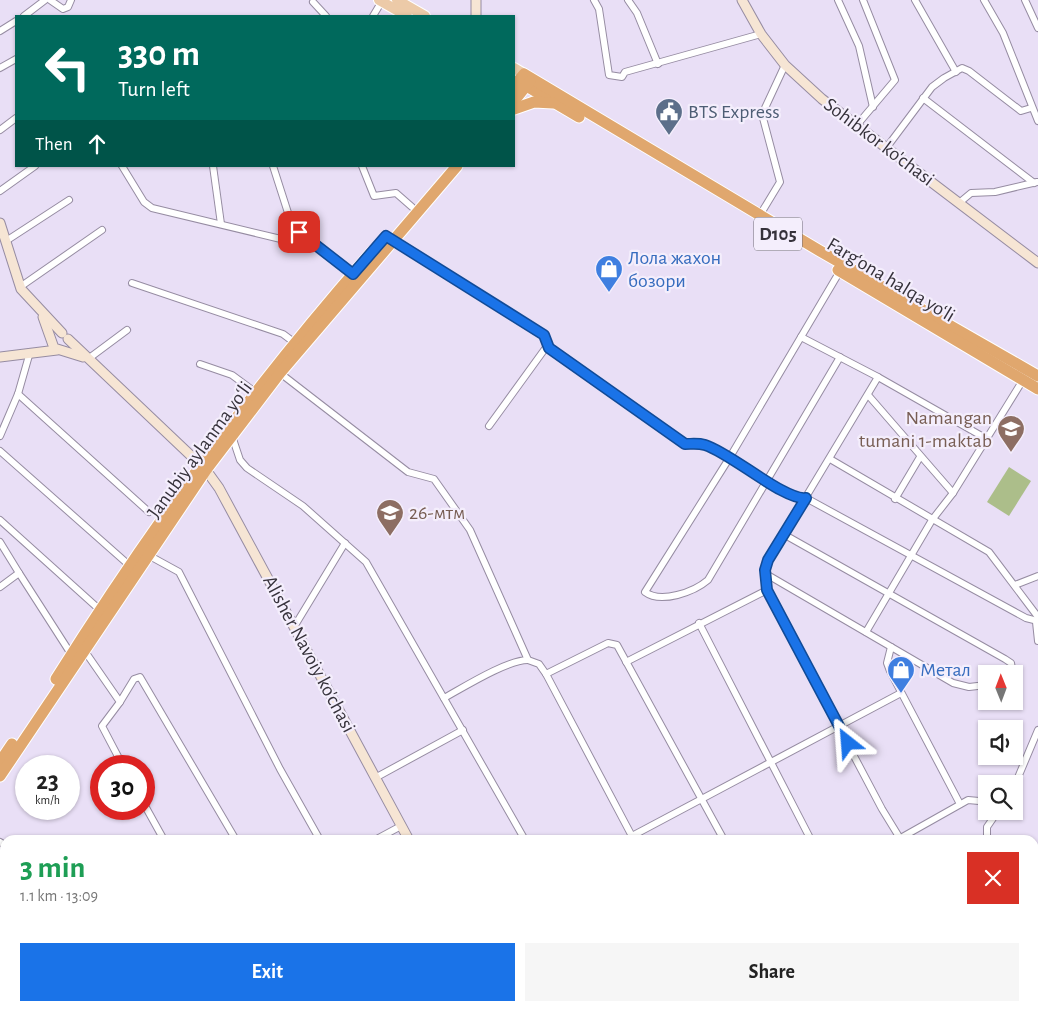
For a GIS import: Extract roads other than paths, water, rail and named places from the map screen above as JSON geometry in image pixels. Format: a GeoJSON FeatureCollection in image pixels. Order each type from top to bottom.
{"type":"FeatureCollection","features":[{"type":"Feature","properties":{"kind":"highway","name":"Farg‘ona halqa yo‘li"},"geometry":{"type":"LineString","coordinates":[[520,79],[1038,376]]}},
{"type":"Feature","properties":{"kind":"highway","name":"Farg‘ona halqa yo‘li"},"geometry":{"type":"LineString","coordinates":[[520,79],[557,103],[1038,389]]}},
{"type":"Feature","properties":{"kind":"highway"},"geometry":{"type":"LineString","coordinates":[[515,97],[520,79]]}},
{"type":"Feature","properties":{"kind":"highway"},"geometry":{"type":"LineString","coordinates":[[515,109],[534,102],[557,103]]}},
{"type":"Feature","properties":{"kind":"highway","name":"Janubiy aylanma yoʻli"},"geometry":{"type":"LineString","coordinates":[[0,776],[203,467],[232,436],[412,207],[446,167]]}},
{"type":"Feature","properties":{"kind":"highway","name":"Janubiy aylanma yoʻli"},"geometry":{"type":"LineString","coordinates":[[0,762],[130,565],[203,467],[255,392],[353,274],[456,167]]}},
{"type":"Feature","properties":{"kind":"main road"},"geometry":{"type":"LineString","coordinates":[[476,0],[476,15]]}},
{"type":"Feature","properties":{"kind":"main road","name":"Sohibkor ko'chasi"},"geometry":{"type":"LineString","coordinates":[[742,0],[761,34],[785,65],[822,99],[1038,263]]}},
{"type":"Feature","properties":{"kind":"main road"},"geometry":{"type":"LineString","coordinates":[[380,1],[405,15]]}},
{"type":"Feature","properties":{"kind":"main road"},"geometry":{"type":"LineString","coordinates":[[400,1],[423,15]]}},
{"type":"Feature","properties":{"kind":"main road"},"geometry":{"type":"LineString","coordinates":[[0,224],[6,241],[4,254],[20,286],[37,306],[56,345],[88,359]]}},
{"type":"Feature","properties":{"kind":"main road","name":"Alisher Navoiy ko'chasi"},"geometry":{"type":"LineString","coordinates":[[37,306],[88,359],[203,467],[219,488],[406,835]]}},
{"type":"Feature","properties":{"kind":"main road"},"geometry":{"type":"LineString","coordinates":[[0,357],[56,345],[67,345],[65,336],[56,333],[56,345]]}},
{"type":"Feature","properties":{"kind":"street"},"geometry":{"type":"LineString","coordinates":[[25,15],[45,0]]}},
{"type":"Feature","properties":{"kind":"street"},"geometry":{"type":"LineString","coordinates":[[50,0],[63,9],[68,7],[71,0]]}},
{"type":"Feature","properties":{"kind":"street"},"geometry":{"type":"LineString","coordinates":[[594,0],[599,9],[609,75],[622,77],[625,72],[761,34]]}},
{"type":"Feature","properties":{"kind":"street"},"geometry":{"type":"LineString","coordinates":[[628,0],[637,14],[658,64]]}},
{"type":"Feature","properties":{"kind":"street"},"geometry":{"type":"LineString","coordinates":[[838,0],[859,46],[873,107]]}},
{"type":"Feature","properties":{"kind":"street"},"geometry":{"type":"LineString","coordinates":[[856,125],[895,80],[863,0]]}},
{"type":"Feature","properties":{"kind":"street"},"geometry":{"type":"LineString","coordinates":[[915,0],[956,72]]}},
{"type":"Feature","properties":{"kind":"street"},"geometry":{"type":"LineString","coordinates":[[984,0],[1003,34],[1031,108],[1038,121]]}},
{"type":"Feature","properties":{"kind":"street"},"geometry":{"type":"LineString","coordinates":[[1025,0],[1038,28]]}},
{"type":"Feature","properties":{"kind":"street"},"geometry":{"type":"LineString","coordinates":[[373,15],[380,1]]}},
{"type":"Feature","properties":{"kind":"street"},"geometry":{"type":"LineString","coordinates":[[313,2],[325,15]]}},
{"type":"Feature","properties":{"kind":"street"},"geometry":{"type":"LineString","coordinates":[[0,31],[15,22]]}},
{"type":"Feature","properties":{"kind":"street"},"geometry":{"type":"LineString","coordinates":[[0,68],[15,60]]}},
{"type":"Feature","properties":{"kind":"street"},"geometry":{"type":"LineString","coordinates":[[760,215],[780,182],[763,118],[768,100],[785,65]]}},
{"type":"Feature","properties":{"kind":"street"},"geometry":{"type":"LineString","coordinates":[[886,147],[922,98],[944,78],[966,69],[1021,112],[1031,108]]}},
{"type":"Feature","properties":{"kind":"street"},"geometry":{"type":"LineString","coordinates":[[922,98],[1036,183]]}},
{"type":"Feature","properties":{"kind":"street"},"geometry":{"type":"LineString","coordinates":[[0,130],[15,119]]}},
{"type":"Feature","properties":{"kind":"street"},"geometry":{"type":"LineString","coordinates":[[0,191],[34,167]]}},
{"type":"Feature","properties":{"kind":"street"},"geometry":{"type":"LineString","coordinates":[[123,167],[144,202],[149,206],[285,240],[310,243]]}},
{"type":"Feature","properties":{"kind":"street"},"geometry":{"type":"LineString","coordinates":[[212,167],[221,224]]}},
{"type":"Feature","properties":{"kind":"street"},"geometry":{"type":"LineString","coordinates":[[273,167],[290,219],[299,232],[310,243],[329,254],[353,274]]}},
{"type":"Feature","properties":{"kind":"street"},"geometry":{"type":"LineString","coordinates":[[362,167],[374,196],[396,193],[412,207]]}},
{"type":"Feature","properties":{"kind":"street"},"geometry":{"type":"LineString","coordinates":[[959,203],[971,193],[995,192],[1036,183]]}},
{"type":"Feature","properties":{"kind":"street"},"geometry":{"type":"LineString","coordinates":[[6,241],[69,200]]}},
{"type":"Feature","properties":{"kind":"street"},"geometry":{"type":"LineString","coordinates":[[20,286],[102,230]]}},
{"type":"Feature","properties":{"kind":"street"},"geometry":{"type":"LineString","coordinates":[[389,238],[544,335],[547,346],[685,444],[706,446],[730,457],[798,498],[806,498],[911,556],[1037,620]]}},
{"type":"Feature","properties":{"kind":"street"},"geometry":{"type":"LineString","coordinates":[[840,271],[730,457],[645,592],[658,597],[675,595],[708,580],[840,357]]}},
{"type":"Feature","properties":{"kind":"street"},"geometry":{"type":"LineString","coordinates":[[132,283],[283,334],[295,343]]}},
{"type":"Feature","properties":{"kind":"street"},"geometry":{"type":"LineString","coordinates":[[88,359],[127,330]]}},
{"type":"Feature","properties":{"kind":"street"},"geometry":{"type":"LineString","coordinates":[[801,337],[878,377],[987,440]]}},
{"type":"Feature","properties":{"kind":"street"},"geometry":{"type":"LineString","coordinates":[[489,426],[547,346]]}},
{"type":"Feature","properties":{"kind":"street"},"geometry":{"type":"LineString","coordinates":[[0,436],[18,394],[30,352]]}},
{"type":"Feature","properties":{"kind":"street"},"geometry":{"type":"LineString","coordinates":[[200,364],[232,375],[255,392]]}},
{"type":"Feature","properties":{"kind":"street"},"geometry":{"type":"LineString","coordinates":[[280,373],[408,472],[431,477],[437,481],[470,530],[528,660]]}},
{"type":"Feature","properties":{"kind":"street"},"geometry":{"type":"LineString","coordinates":[[878,377],[785,535],[768,560],[766,574],[767,590],[882,809],[898,835]]}},
{"type":"Feature","properties":{"kind":"street"},"geometry":{"type":"LineString","coordinates":[[866,632],[932,520],[953,493],[1023,380]]}},
{"type":"Feature","properties":{"kind":"street"},"geometry":{"type":"LineString","coordinates":[[18,394],[149,512]]}},
{"type":"Feature","properties":{"kind":"street"},"geometry":{"type":"LineString","coordinates":[[868,394],[920,457],[953,493]]}},
{"type":"Feature","properties":{"kind":"street"},"geometry":{"type":"LineString","coordinates":[[232,436],[240,460],[246,468],[303,506],[366,562],[522,835]]}},
{"type":"Feature","properties":{"kind":"street"},"geometry":{"type":"LineString","coordinates":[[0,451],[130,565]]}},
{"type":"Feature","properties":{"kind":"street"},"geometry":{"type":"LineString","coordinates":[[895,499],[920,457]]}},
{"type":"Feature","properties":{"kind":"street"},"geometry":{"type":"LineString","coordinates":[[830,458],[895,499],[981,545],[1015,585],[1037,620],[1038,641]]}},
{"type":"Feature","properties":{"kind":"street"},"geometry":{"type":"LineString","coordinates":[[0,520],[100,610]]}},
{"type":"Feature","properties":{"kind":"street"},"geometry":{"type":"LineString","coordinates":[[785,535],[1006,659],[1011,665]]}},
{"type":"Feature","properties":{"kind":"street"},"geometry":{"type":"LineString","coordinates":[[0,542],[71,654]]}},
{"type":"Feature","properties":{"kind":"street"},"geometry":{"type":"LineString","coordinates":[[294,627],[345,543]]}},
{"type":"Feature","properties":{"kind":"street"},"geometry":{"type":"LineString","coordinates":[[147,554],[179,572],[280,769],[317,835]]}},
{"type":"Feature","properties":{"kind":"street"},"geometry":{"type":"LineString","coordinates":[[0,587],[19,573]]}},
{"type":"Feature","properties":{"kind":"street"},"geometry":{"type":"LineString","coordinates":[[766,574],[952,683],[978,685]]}},
{"type":"Feature","properties":{"kind":"street"},"geometry":{"type":"LineString","coordinates":[[1015,585],[1038,576]]}},
{"type":"Feature","properties":{"kind":"street"},"geometry":{"type":"LineString","coordinates":[[626,662],[767,590]]}},
{"type":"Feature","properties":{"kind":"street"},"geometry":{"type":"LineString","coordinates":[[699,624],[808,835]]}},
{"type":"Feature","properties":{"kind":"street"},"geometry":{"type":"LineString","coordinates":[[546,674],[612,642],[617,645],[721,835]]}},
{"type":"Feature","properties":{"kind":"street"},"geometry":{"type":"LineString","coordinates":[[891,647],[887,664],[960,804]]}},
{"type":"Feature","properties":{"kind":"street"},"geometry":{"type":"LineString","coordinates":[[84,650],[120,702]]}},
{"type":"Feature","properties":{"kind":"street"},"geometry":{"type":"LineString","coordinates":[[444,698],[489,674],[522,660],[539,664],[631,835]]}},
{"type":"Feature","properties":{"kind":"street"},"geometry":{"type":"LineString","coordinates":[[116,755],[102,726],[134,679],[140,677],[233,835]]}},
{"type":"Feature","properties":{"kind":"street"},"geometry":{"type":"LineString","coordinates":[[638,835],[901,693]]}},
{"type":"Feature","properties":{"kind":"street"},"geometry":{"type":"LineString","coordinates":[[376,778],[463,730]]}},
{"type":"Feature","properties":{"kind":"street"},"geometry":{"type":"LineString","coordinates":[[1019,775],[1038,730]]}},
{"type":"Feature","properties":{"kind":"street"},"geometry":{"type":"LineString","coordinates":[[907,835],[968,800],[978,802]]}},
{"type":"Feature","properties":{"kind":"street"},"geometry":{"type":"LineString","coordinates":[[153,820],[161,835]]}},
{"type":"Feature","properties":{"kind":"street"},"geometry":{"type":"LineString","coordinates":[[987,835],[987,827],[990,820]]}},
{"type":"Feature","properties":{"kind":"street"},"geometry":{"type":"LineString","coordinates":[[384,835],[401,826]]}},
{"type":"Feature","properties":{"kind":"place","name":"BTS Express"},"geometry":{"type":"Point","coordinates":[669,136]}},
{"type":"Feature","properties":{"kind":"place","name":"Лола жахон бозори"},"geometry":{"type":"Point","coordinates":[609,293]}},
{"type":"Feature","properties":{"kind":"place","name":"Namangan tumani 1-maktab"},"geometry":{"type":"Point","coordinates":[1011,453]}},
{"type":"Feature","properties":{"kind":"place","name":"26-мтм"},"geometry":{"type":"Point","coordinates":[390,537]}},
{"type":"Feature","properties":{"kind":"place","name":"Метал"},"geometry":{"type":"Point","coordinates":[901,694]}}]}
